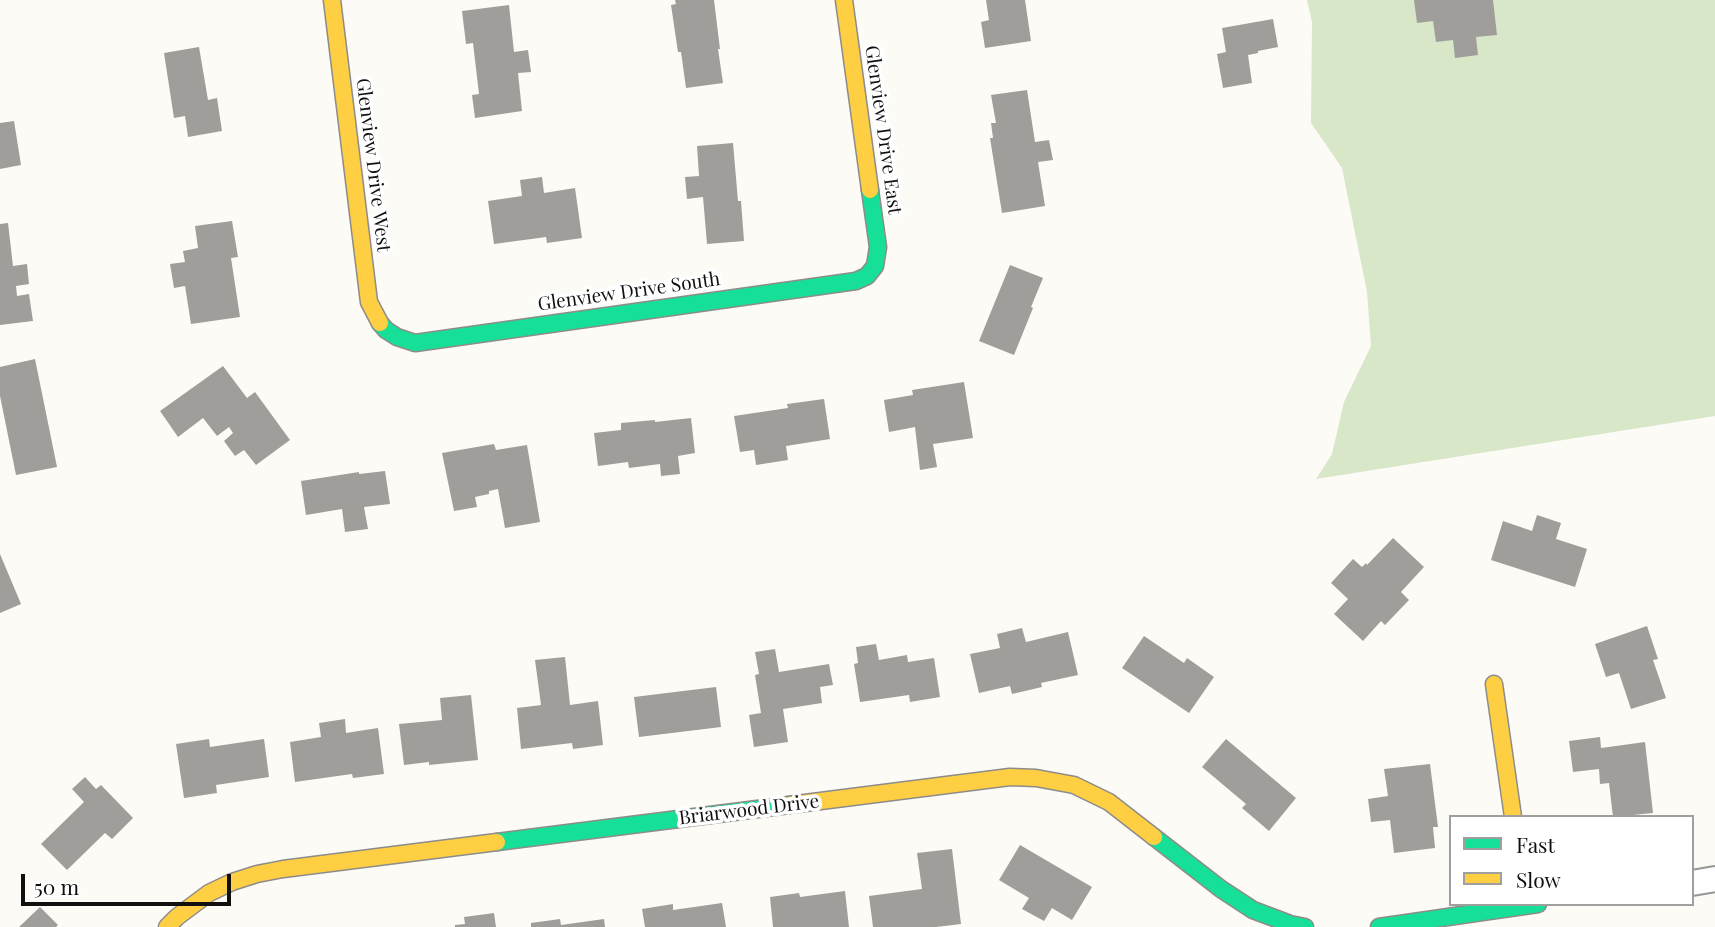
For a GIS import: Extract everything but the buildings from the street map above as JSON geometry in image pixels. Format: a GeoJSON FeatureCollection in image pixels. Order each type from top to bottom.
{"type":"FeatureCollection","features":[{"type":"Feature","properties":{"kind":"street","name":"Glenview Drive West"},"geometry":{"type":"LineString","coordinates":[[332,0],[368,296],[372,309],[386,330]]}},
{"type":"Feature","properties":{"kind":"street","name":"Glenview Drive East"},"geometry":{"type":"LineString","coordinates":[[844,0],[878,247],[875,266]]}},
{"type":"Feature","properties":{"kind":"street","name":"Glenview Drive South"},"geometry":{"type":"LineString","coordinates":[[386,330],[409,342],[426,342],[856,281],[867,276],[875,266]]}},
{"type":"Feature","properties":{"kind":"street"},"geometry":{"type":"LineString","coordinates":[[1494,684],[1513,815]]}},
{"type":"Feature","properties":{"kind":"street","name":"Briarwood Drive"},"geometry":{"type":"LineString","coordinates":[[167,927],[209,893],[232,882],[283,869],[1010,777],[1036,778],[1074,785],[1110,802],[1231,896],[1253,909],[1305,927]]}},
{"type":"Feature","properties":{"kind":"street"},"geometry":{"type":"LineString","coordinates":[[1694,883],[1715,879]]}},
{"type":"Feature","properties":{"kind":"street"},"geometry":{"type":"LineString","coordinates":[[1380,927],[1523,906]]}},
{"type":"Feature","properties":{"kind":"green space"},"geometry":{"type":"Polygon","coordinates":[[[1307,0],[1715,0],[1715,416],[1316,479],[1332,454],[1344,402],[1371,346],[1367,292],[1342,168],[1311,123],[1312,22],[1307,0]]]}},
{"type":"Feature","properties":{"kind":"traffic: fast"},"geometry":{"type":"LineString","coordinates":[[380,323],[397,337],[415,343],[856,281],[867,276],[875,266],[878,247],[870,190]]}},
{"type":"Feature","properties":{"kind":"traffic: fast"},"geometry":{"type":"LineString","coordinates":[[497,842],[789,805]]}},
{"type":"Feature","properties":{"kind":"traffic: fast"},"geometry":{"type":"LineString","coordinates":[[1154,837],[1253,910],[1305,927]]}},
{"type":"Feature","properties":{"kind":"traffic: fast"},"geometry":{"type":"LineString","coordinates":[[1379,927],[1524,906]]}},
{"type":"Feature","properties":{"kind":"traffic: slow"},"geometry":{"type":"LineString","coordinates":[[332,0],[369,302],[380,323]]}},
{"type":"Feature","properties":{"kind":"traffic: slow"},"geometry":{"type":"LineString","coordinates":[[844,0],[870,190]]}},
{"type":"Feature","properties":{"kind":"traffic: slow"},"geometry":{"type":"LineString","coordinates":[[1494,684],[1513,815]]}},
{"type":"Feature","properties":{"kind":"traffic: slow"},"geometry":{"type":"LineString","coordinates":[[789,805],[1010,777],[1036,778],[1074,785],[1109,802],[1154,837]]}},
{"type":"Feature","properties":{"kind":"traffic: slow"},"geometry":{"type":"LineString","coordinates":[[167,927],[209,893],[257,874],[497,842]]}}]}
